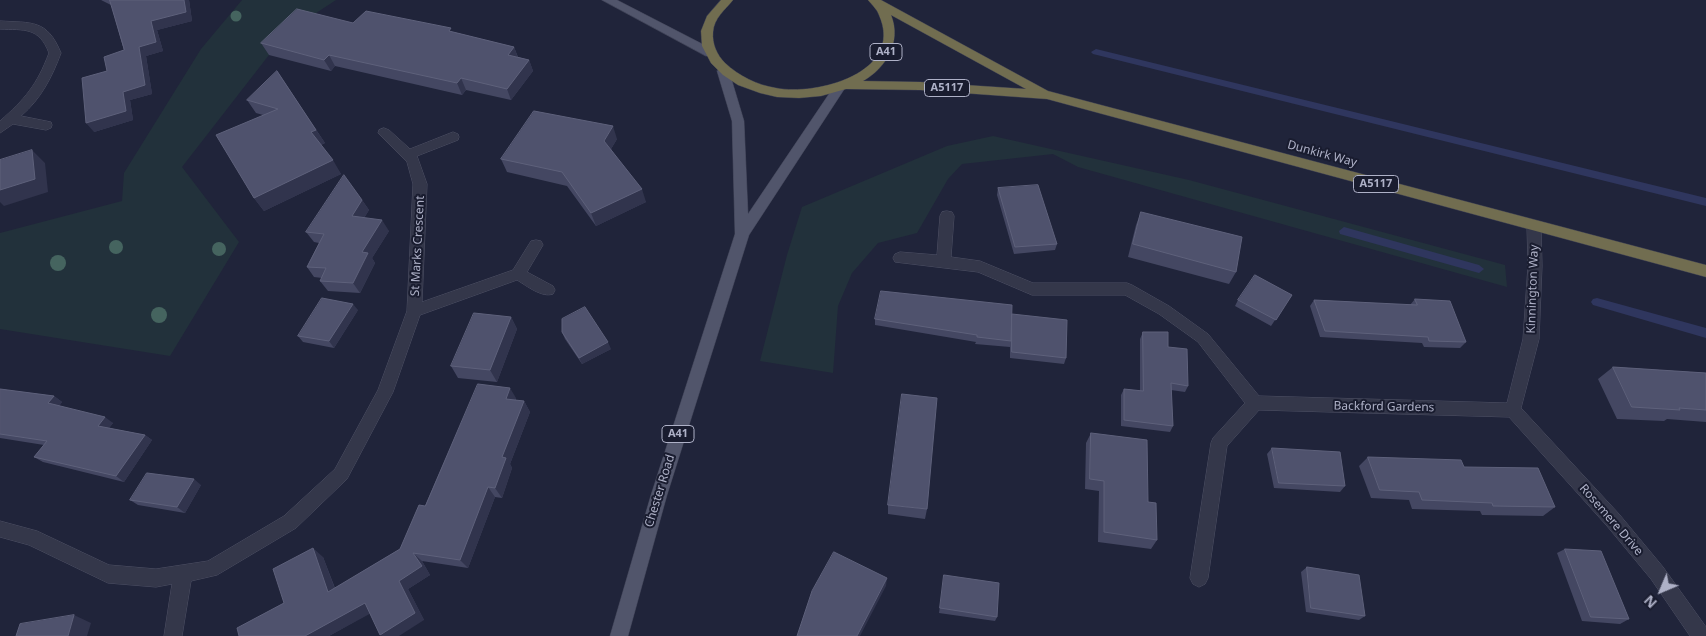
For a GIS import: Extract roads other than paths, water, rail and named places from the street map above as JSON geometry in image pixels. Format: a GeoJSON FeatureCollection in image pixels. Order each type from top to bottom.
{"type":"FeatureCollection","features":[{"type":"Feature","properties":{"kind":"highway"},"geometry":{"type":"LineString","coordinates":[[710,53],[706,33],[713,14],[727,0]]}},
{"type":"Feature","properties":{"kind":"highway","name":"A41"},"geometry":{"type":"LineString","coordinates":[[710,53],[723,71],[750,87],[777,94],[808,94],[843,86],[871,70],[886,52],[890,24],[876,2]]}},
{"type":"Feature","properties":{"kind":"highway","name":"Dunkirk Way"},"geometry":{"type":"LineString","coordinates":[[876,2],[1047,95]]}},
{"type":"Feature","properties":{"kind":"highway","name":"Dunkirk Way"},"geometry":{"type":"LineString","coordinates":[[843,86],[920,86],[1047,95],[1706,271]]}},
{"type":"Feature","properties":{"kind":"main road"},"geometry":{"type":"LineString","coordinates":[[608,0],[710,53]]}},
{"type":"Feature","properties":{"kind":"main road","name":"Chester Road"},"geometry":{"type":"LineString","coordinates":[[723,71],[738,121],[742,234]]}},
{"type":"Feature","properties":{"kind":"main road","name":"Chester Road"},"geometry":{"type":"LineString","coordinates":[[619,636],[659,495],[742,234],[843,86]]}},
{"type":"Feature","properties":{"kind":"street"},"geometry":{"type":"LineString","coordinates":[[0,25],[34,27],[49,38],[54,53],[45,79],[25,106],[5,124]]}},
{"type":"Feature","properties":{"kind":"street"},"geometry":{"type":"LineString","coordinates":[[5,124],[46,125]]}},
{"type":"Feature","properties":{"kind":"street","name":"St Marks Crescent"},"geometry":{"type":"LineString","coordinates":[[0,529],[31,537],[108,574],[156,578],[184,574],[211,569],[290,522],[341,474],[385,392],[414,311],[420,184],[413,160],[384,133]]}},
{"type":"Feature","properties":{"kind":"street"},"geometry":{"type":"LineString","coordinates":[[408,155],[453,137]]}},
{"type":"Feature","properties":{"kind":"street"},"geometry":{"type":"LineString","coordinates":[[944,261],[947,216]]}},
{"type":"Feature","properties":{"kind":"street","name":"Kinnington Way"},"geometry":{"type":"LineString","coordinates":[[1513,410],[1531,339],[1535,266],[1534,226]]}},
{"type":"Feature","properties":{"kind":"street"},"geometry":{"type":"LineString","coordinates":[[536,246],[518,274],[548,290]]}},
{"type":"Feature","properties":{"kind":"street"},"geometry":{"type":"LineString","coordinates":[[900,258],[944,261],[980,267],[1032,289],[1127,289],[1164,310],[1203,338],[1255,403],[1219,443],[1199,578]]}},
{"type":"Feature","properties":{"kind":"street","name":"St Marks Crescent"},"geometry":{"type":"LineString","coordinates":[[414,311],[518,274]]}},
{"type":"Feature","properties":{"kind":"street","name":"Backford Gardens"},"geometry":{"type":"LineString","coordinates":[[1255,403],[1513,410]]}},
{"type":"Feature","properties":{"kind":"street","name":"Rosemere Drive"},"geometry":{"type":"LineString","coordinates":[[1513,410],[1657,573],[1701,636]]}},
{"type":"Feature","properties":{"kind":"street"},"geometry":{"type":"LineString","coordinates":[[173,636],[184,574]]}},
{"type":"Feature","properties":{"kind":"waterway"},"geometry":{"type":"LineString","coordinates":[[1096,52],[1706,202]]}},
{"type":"Feature","properties":{"kind":"waterway"},"geometry":{"type":"LineString","coordinates":[[1344,231],[1479,269]]}},
{"type":"Feature","properties":{"kind":"waterway"},"geometry":{"type":"LineString","coordinates":[[1597,302],[1706,333]]}}]}
